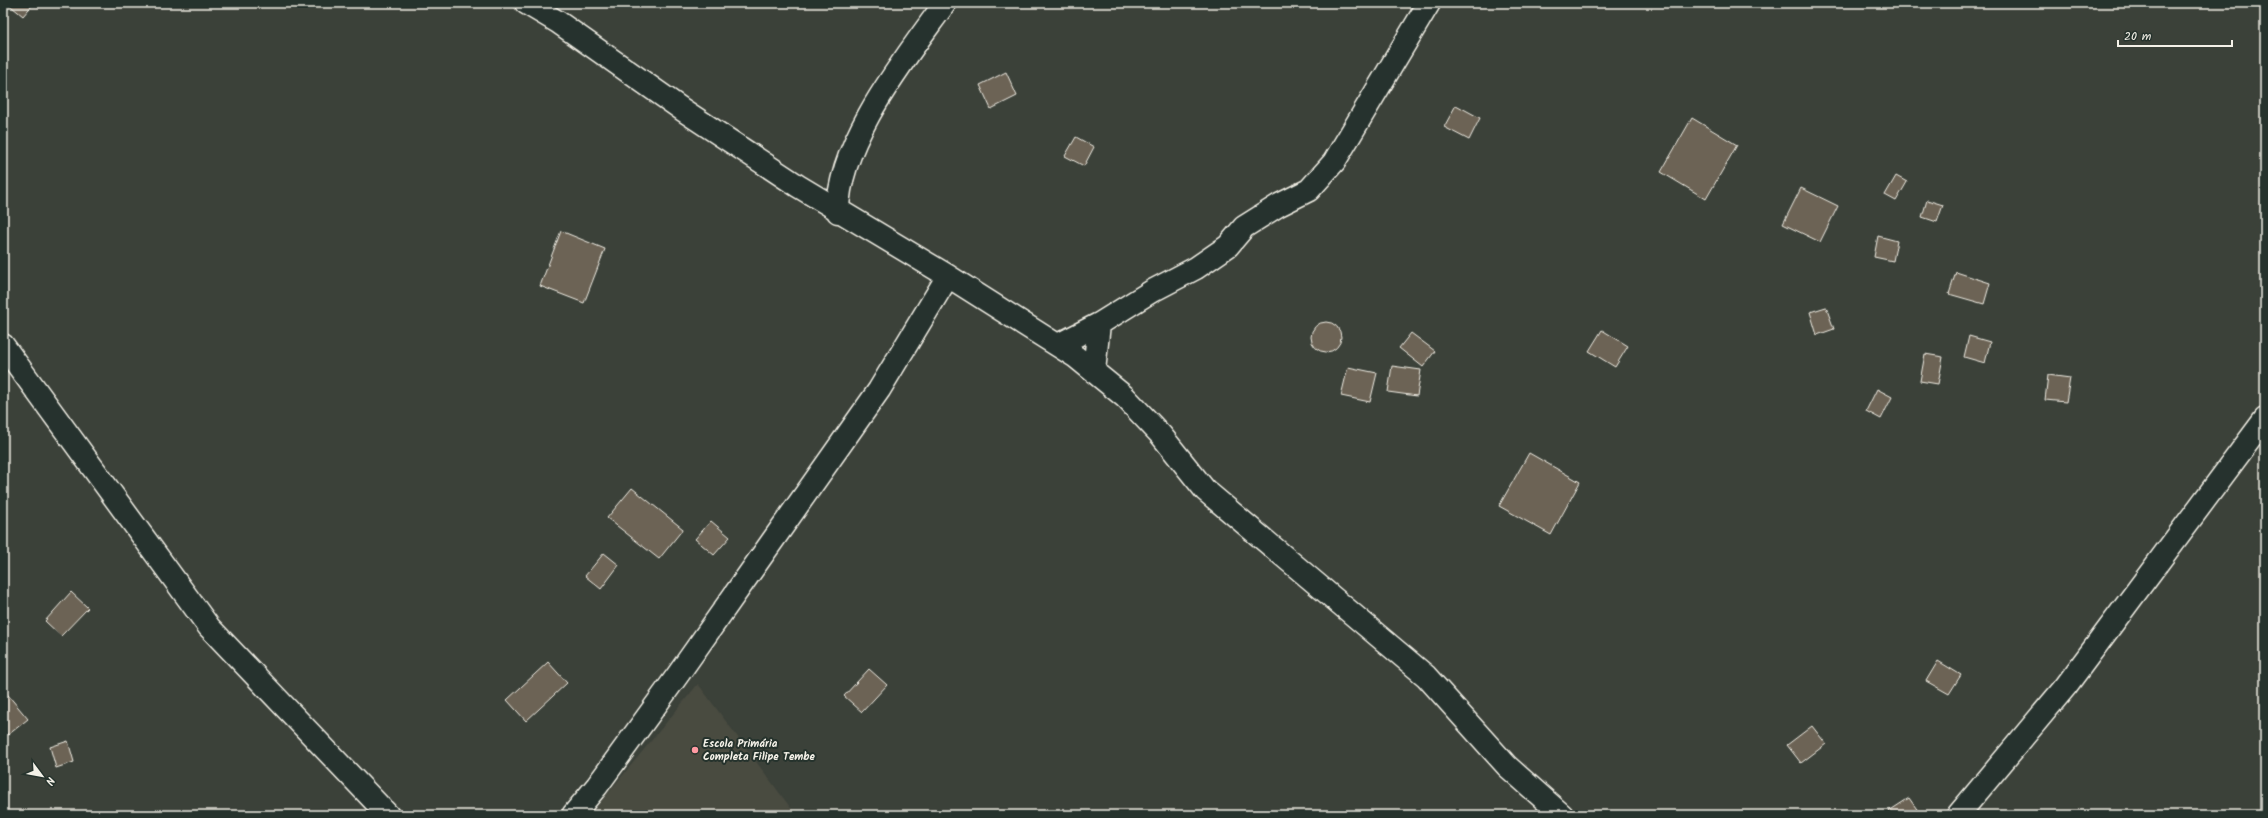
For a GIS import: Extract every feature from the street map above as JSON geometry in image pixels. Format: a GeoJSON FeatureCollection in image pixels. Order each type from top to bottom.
{"type":"FeatureCollection","features":[{"type":"Feature","properties":{"kind":"street"},"geometry":{"type":"LineString","coordinates":[[526,3],[558,22],[683,110],[838,212],[948,276],[1058,345],[1094,371],[1125,397],[1161,435],[1205,490],[1426,676],[1507,766],[1562,815]]}},
{"type":"Feature","properties":{"kind":"street"},"geometry":{"type":"LineString","coordinates":[[838,212],[838,192],[861,130],[918,41],[945,3]]}},
{"type":"Feature","properties":{"kind":"street"},"geometry":{"type":"LineString","coordinates":[[1058,345],[1099,324],[1152,291],[1196,268],[1228,246],[1244,227],[1279,205],[1309,190],[1334,162],[1429,3]]}},
{"type":"Feature","properties":{"kind":"street"},"geometry":{"type":"LineString","coordinates":[[573,815],[597,786],[672,682],[874,396],[948,276]]}},
{"type":"Feature","properties":{"kind":"street"},"geometry":{"type":"LineString","coordinates":[[1094,371],[1099,324]]}},
{"type":"Feature","properties":{"kind":"street"},"geometry":{"type":"LineString","coordinates":[[3,345],[209,627],[388,815]]}},
{"type":"Feature","properties":{"kind":"street"},"geometry":{"type":"LineString","coordinates":[[1958,815],[2066,686],[2265,419]]}},
{"type":"Feature","properties":{"kind":"shaded area","name":"Escola Primária Completa Filipe Tembe"},"geometry":{"type":"Polygon","coordinates":[[[698,684],[796,815],[590,815],[698,684]]]}},
{"type":"Feature","properties":{"kind":"building"},"geometry":{"type":"Polygon","coordinates":[[[7,3],[34,3],[23,16],[7,3]]]}},
{"type":"Feature","properties":{"kind":"building"},"geometry":{"type":"Polygon","coordinates":[[[1006,72],[1017,96],[991,109],[980,85],[1006,72]]]}},
{"type":"Feature","properties":{"kind":"building"},"geometry":{"type":"Polygon","coordinates":[[[1456,105],[1480,118],[1469,140],[1444,127],[1456,105]]]}},
{"type":"Feature","properties":{"kind":"building"},"geometry":{"type":"Polygon","coordinates":[[[1692,118],[1737,145],[1706,199],[1661,172],[1692,118]]]}},
{"type":"Feature","properties":{"kind":"building"},"geometry":{"type":"Polygon","coordinates":[[[1076,137],[1094,147],[1084,166],[1065,156],[1076,137]]]}},
{"type":"Feature","properties":{"kind":"building"},"geometry":{"type":"Polygon","coordinates":[[[1896,176],[1907,182],[1896,201],[1885,195],[1896,176]]]}},
{"type":"Feature","properties":{"kind":"building"},"geometry":{"type":"Polygon","coordinates":[[[1801,188],[1838,206],[1820,242],[1783,224],[1801,188]]]}},
{"type":"Feature","properties":{"kind":"building"},"geometry":{"type":"Polygon","coordinates":[[[1927,200],[1943,205],[1937,222],[1922,217],[1927,200]]]}},
{"type":"Feature","properties":{"kind":"building"},"geometry":{"type":"Polygon","coordinates":[[[561,231],[605,249],[584,303],[540,286],[561,231]]]}},
{"type":"Feature","properties":{"kind":"building"},"geometry":{"type":"Polygon","coordinates":[[[1878,236],[1897,241],[1893,261],[1874,257],[1878,236]]]}},
{"type":"Feature","properties":{"kind":"building"},"geometry":{"type":"Polygon","coordinates":[[[1956,272],[1990,283],[1984,304],[1949,294],[1956,272]]]}},
{"type":"Feature","properties":{"kind":"building"},"geometry":{"type":"Polygon","coordinates":[[[1826,307],[1834,329],[1817,335],[1810,312],[1826,307]]]}},
{"type":"Feature","properties":{"kind":"building"},"geometry":{"type":"Polygon","coordinates":[[[1326,322],[1332,323],[1340,331],[1340,343],[1332,351],[1326,352],[1320,351],[1312,343],[1311,337],[1312,331],[1320,323],[1326,322]]]}},
{"type":"Feature","properties":{"kind":"building"},"geometry":{"type":"Polygon","coordinates":[[[1602,330],[1628,346],[1615,367],[1589,351],[1602,330]]]}},
{"type":"Feature","properties":{"kind":"building"},"geometry":{"type":"Polygon","coordinates":[[[1411,333],[1435,351],[1423,367],[1399,348],[1411,333]]]}},
{"type":"Feature","properties":{"kind":"building"},"geometry":{"type":"Polygon","coordinates":[[[1969,336],[1990,342],[1985,363],[1964,357],[1969,336]]]}},
{"type":"Feature","properties":{"kind":"building"},"geometry":{"type":"Polygon","coordinates":[[[1925,354],[1943,357],[1938,384],[1920,381],[1925,354]]]}},
{"type":"Feature","properties":{"kind":"building"},"geometry":{"type":"Polygon","coordinates":[[[1392,366],[1421,370],[1417,396],[1388,392],[1392,366]]]}},
{"type":"Feature","properties":{"kind":"building"},"geometry":{"type":"Polygon","coordinates":[[[1348,367],[1377,373],[1370,402],[1341,396],[1348,367]]]}},
{"type":"Feature","properties":{"kind":"building"},"geometry":{"type":"Polygon","coordinates":[[[2048,375],[2070,378],[2066,402],[2045,400],[2048,375]]]}},
{"type":"Feature","properties":{"kind":"building"},"geometry":{"type":"Polygon","coordinates":[[[1877,389],[1892,397],[1881,419],[1866,411],[1877,389]]]}},
{"type":"Feature","properties":{"kind":"building"},"geometry":{"type":"Polygon","coordinates":[[[1529,453],[1580,482],[1551,535],[1499,506],[1529,453]]]}},
{"type":"Feature","properties":{"kind":"building"},"geometry":{"type":"Polygon","coordinates":[[[632,488],[683,529],[659,559],[607,518],[632,488]]]}},
{"type":"Feature","properties":{"kind":"building"},"geometry":{"type":"Polygon","coordinates":[[[711,521],[730,537],[714,555],[695,539],[711,521]]]}},
{"type":"Feature","properties":{"kind":"building"},"geometry":{"type":"Polygon","coordinates":[[[604,553],[619,565],[601,589],[585,576],[604,553]]]}},
{"type":"Feature","properties":{"kind":"building"},"geometry":{"type":"Polygon","coordinates":[[[71,592],[88,608],[61,636],[45,621],[71,592]]]}},
{"type":"Feature","properties":{"kind":"building"},"geometry":{"type":"Polygon","coordinates":[[[1938,661],[1961,675],[1949,694],[1926,681],[1938,661]]]}},
{"type":"Feature","properties":{"kind":"building"},"geometry":{"type":"Polygon","coordinates":[[[548,662],[567,683],[526,721],[507,700],[548,662]]]}},
{"type":"Feature","properties":{"kind":"building"},"geometry":{"type":"Polygon","coordinates":[[[869,669],[887,685],[862,712],[844,696],[869,669]]]}},
{"type":"Feature","properties":{"kind":"building"},"geometry":{"type":"Polygon","coordinates":[[[3,689],[28,719],[8,735],[3,729],[3,689]]]}},
{"type":"Feature","properties":{"kind":"building"},"geometry":{"type":"Polygon","coordinates":[[[1812,726],[1826,744],[1801,763],[1787,745],[1812,726]]]}},
{"type":"Feature","properties":{"kind":"building"},"geometry":{"type":"Polygon","coordinates":[[[68,741],[74,762],[56,768],[50,747],[68,741]]]}},
{"type":"Feature","properties":{"kind":"building"},"geometry":{"type":"Polygon","coordinates":[[[1909,798],[1921,815],[1892,815],[1889,811],[1909,798]]]}},
{"type":"Feature","properties":{"kind":"place","name":"Escola Primária Completa Filipe Tembe"},"geometry":{"type":"Point","coordinates":[695,750]}}]}
